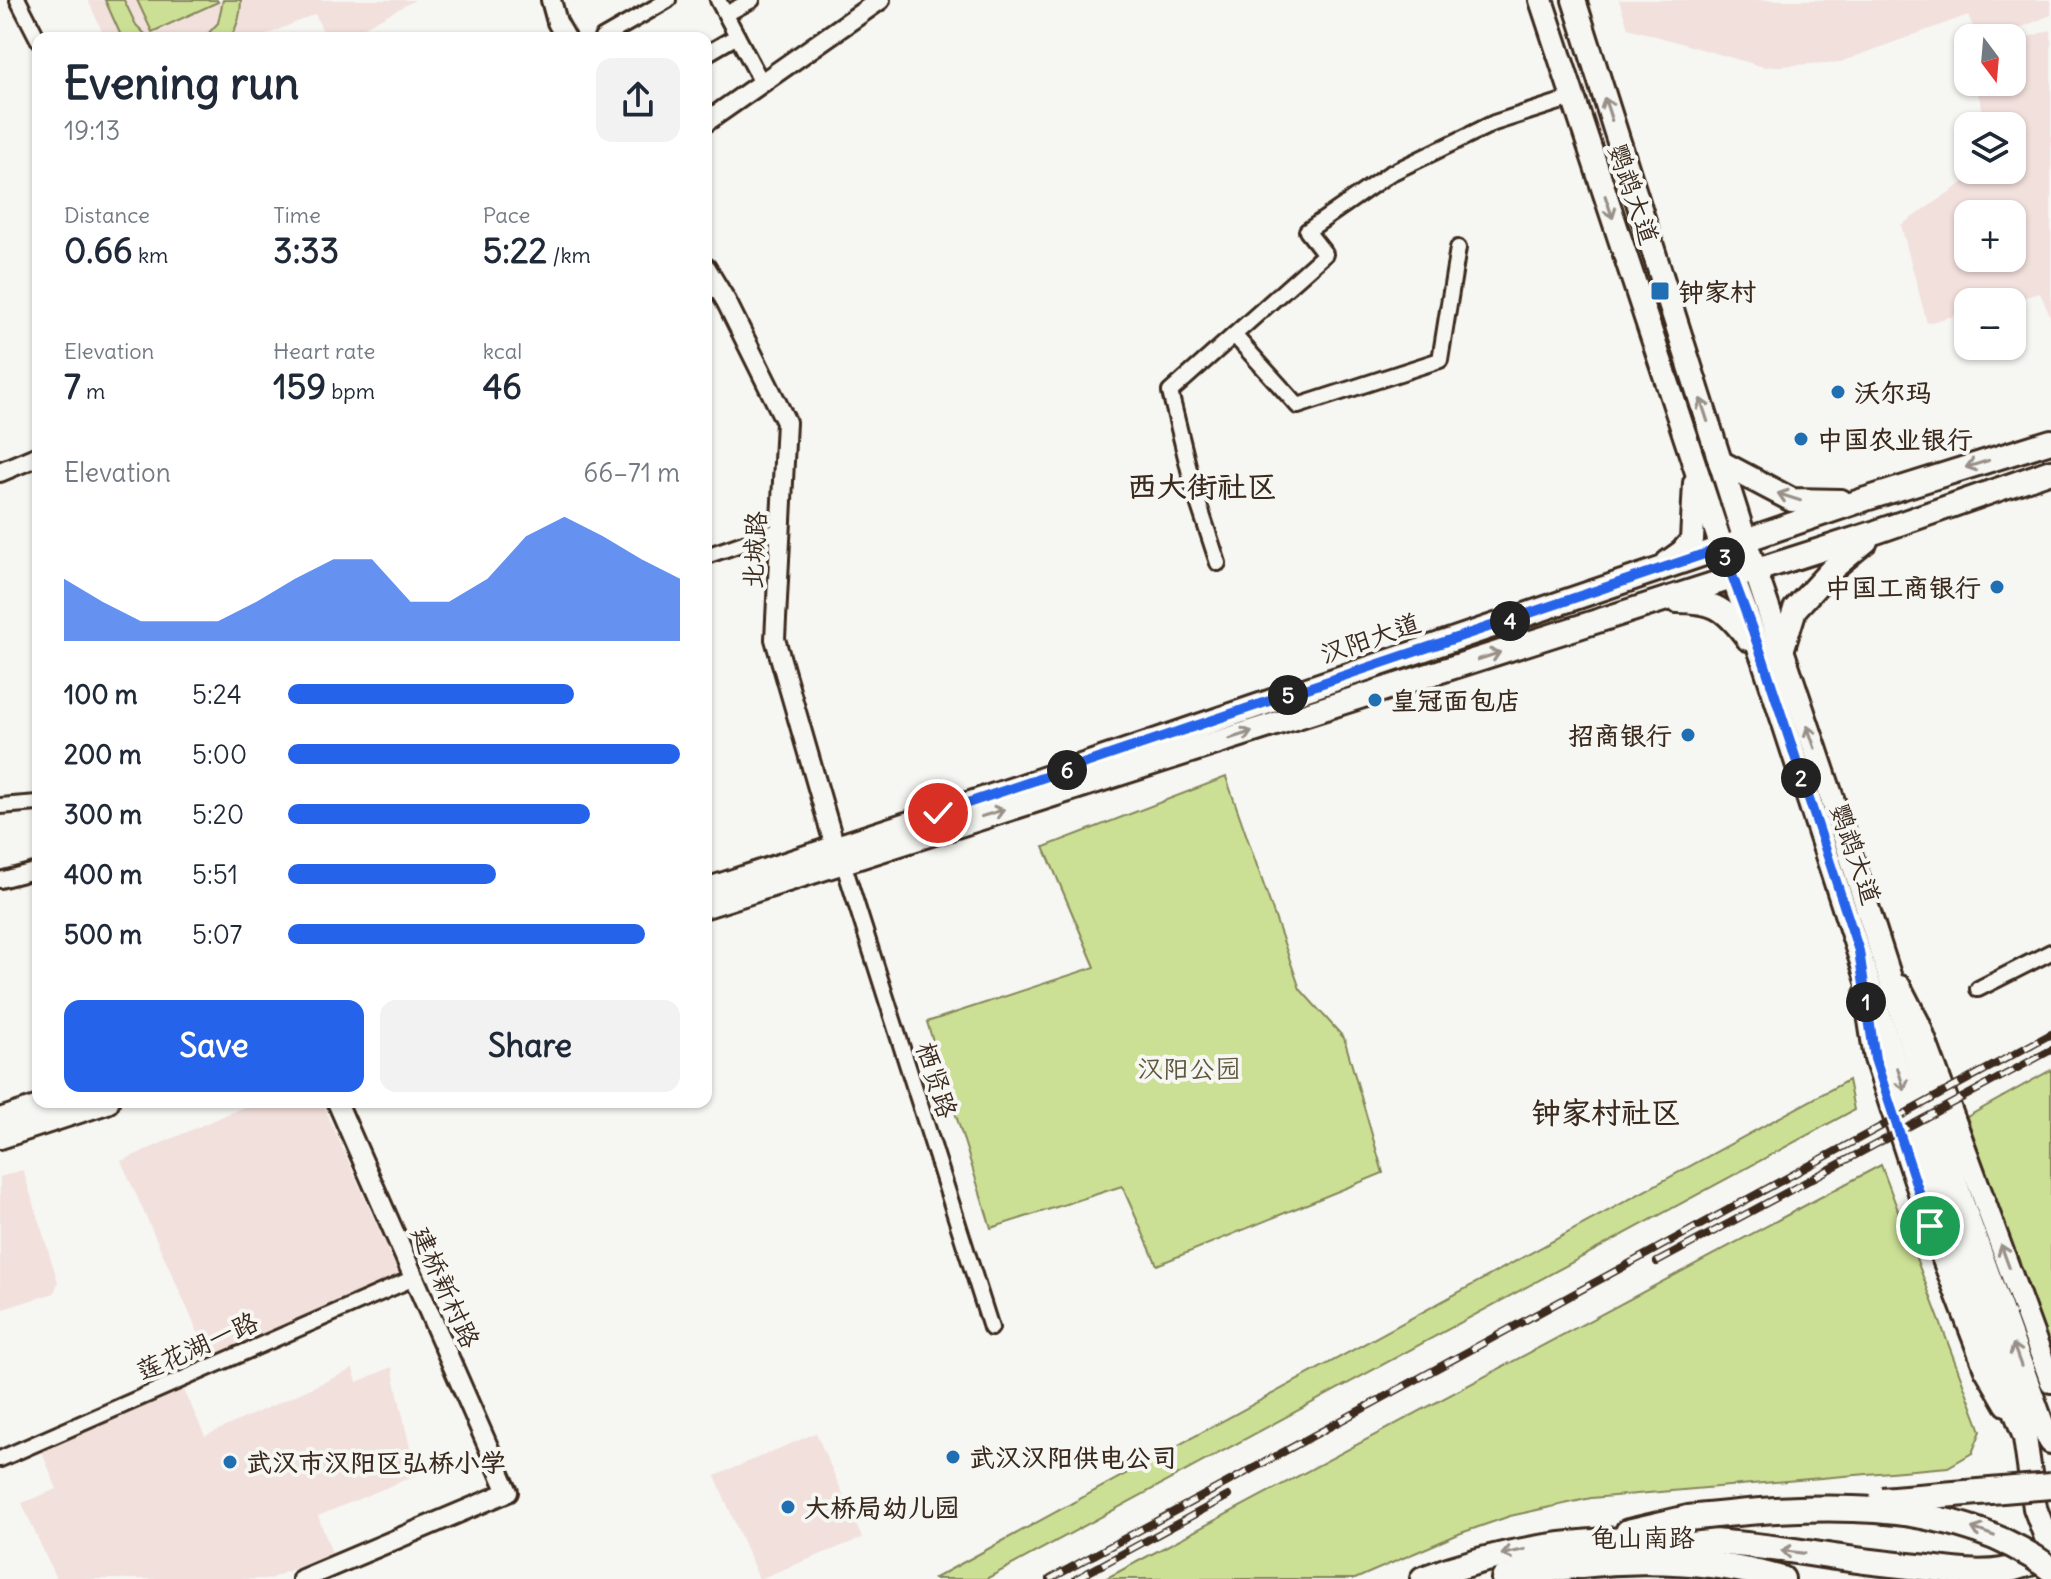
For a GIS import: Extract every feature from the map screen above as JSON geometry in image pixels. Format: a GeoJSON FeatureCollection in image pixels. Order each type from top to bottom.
{"type":"FeatureCollection","features":[{"type":"Feature","properties":{"kind":"highway"},"geometry":{"type":"LineString","coordinates":[[1590,1540],[1688,1518],[2051,1486]]}},
{"type":"Feature","properties":{"kind":"highway"},"geometry":{"type":"LineString","coordinates":[[1759,1510],[1851,1509],[1913,1514],[2003,1540],[2043,1560]]}},
{"type":"Feature","properties":{"kind":"highway"},"geometry":{"type":"LineString","coordinates":[[1590,1540],[1731,1544],[1849,1560],[1984,1572],[2003,1571],[2043,1560]]}},
{"type":"Feature","properties":{"kind":"highway","name":"龟山南路"},"geometry":{"type":"LineString","coordinates":[[1423,1579],[1505,1554],[1590,1540]]}},
{"type":"Feature","properties":{"kind":"highway","name":"龟山南路"},"geometry":{"type":"LineString","coordinates":[[1504,1579],[1589,1563],[1642,1561],[1719,1566],[1782,1579]]}},
{"type":"Feature","properties":{"kind":"main road","name":"鹦鹉大道"},"geometry":{"type":"LineString","coordinates":[[1541,0],[1732,578],[1772,655]]}},
{"type":"Feature","properties":{"kind":"main road","name":"鹦鹉大道"},"geometry":{"type":"LineString","coordinates":[[1574,0],[1755,571],[1772,655],[1869,947],[2043,1435],[2035,1508],[2043,1560]]}},
{"type":"Feature","properties":{"kind":"main road","name":"汉阳大道"},"geometry":{"type":"LineString","coordinates":[[712,904],[839,854],[1745,540],[2051,441]]}},
{"type":"Feature","properties":{"kind":"main road"},"geometry":{"type":"LineString","coordinates":[[1720,462],[1792,500],[1866,499]]}},
{"type":"Feature","properties":{"kind":"main road"},"geometry":{"type":"LineString","coordinates":[[1642,576],[1663,566],[1692,540],[1696,468]]}},
{"type":"Feature","properties":{"kind":"main road","name":"汉阳大道"},"geometry":{"type":"LineString","coordinates":[[712,888],[839,854],[1654,603],[1876,532],[2051,471]]}},
{"type":"Feature","properties":{"kind":"main road"},"geometry":{"type":"LineString","coordinates":[[1654,603],[1700,602],[1720,607],[1772,655],[1795,609],[1831,570],[1876,532]]}},
{"type":"Feature","properties":{"kind":"main road"},"geometry":{"type":"LineString","coordinates":[[1869,947],[1919,1023],[2051,1382]]}},
{"type":"Feature","properties":{"kind":"main road"},"geometry":{"type":"LineString","coordinates":[[1869,947],[1875,1059],[1930,1226],[1985,1369],[2043,1435]]}},
{"type":"Feature","properties":{"kind":"main road"},"geometry":{"type":"LineString","coordinates":[[0,1120],[36,1108]]}},
{"type":"Feature","properties":{"kind":"main road"},"geometry":{"type":"LineString","coordinates":[[0,1137],[89,1108]]}},
{"type":"Feature","properties":{"kind":"street"},"geometry":{"type":"LineString","coordinates":[[18,0],[34,32]]}},
{"type":"Feature","properties":{"kind":"street"},"geometry":{"type":"LineString","coordinates":[[551,0],[563,32]]}},
{"type":"Feature","properties":{"kind":"street"},"geometry":{"type":"LineString","coordinates":[[612,32],[668,0]]}},
{"type":"Feature","properties":{"kind":"street"},"geometry":{"type":"LineString","coordinates":[[718,0],[762,83]]}},
{"type":"Feature","properties":{"kind":"street"},"geometry":{"type":"LineString","coordinates":[[726,14],[752,0]]}},
{"type":"Feature","properties":{"kind":"street"},"geometry":{"type":"LineString","coordinates":[[712,118],[868,4]]}},
{"type":"Feature","properties":{"kind":"street"},"geometry":{"type":"LineString","coordinates":[[712,51],[737,36]]}},
{"type":"Feature","properties":{"kind":"street"},"geometry":{"type":"LineString","coordinates":[[1218,563],[1194,490],[1170,392],[1325,254],[1307,231],[1389,174],[1494,123],[1572,98]]}},
{"type":"Feature","properties":{"kind":"street"},"geometry":{"type":"LineString","coordinates":[[1234,335],[1298,406],[1440,360],[1458,248]]}},
{"type":"Feature","properties":{"kind":"street","name":"北城路"},"geometry":{"type":"LineString","coordinates":[[712,278],[786,422],[775,639],[839,854]]}},
{"type":"Feature","properties":{"kind":"street"},"geometry":{"type":"LineString","coordinates":[[0,472],[32,459]]}},
{"type":"Feature","properties":{"kind":"street"},"geometry":{"type":"LineString","coordinates":[[712,554],[781,530]]}},
{"type":"Feature","properties":{"kind":"street"},"geometry":{"type":"LineString","coordinates":[[0,806],[32,803]]}},
{"type":"Feature","properties":{"kind":"street","name":"栖贤路"},"geometry":{"type":"LineString","coordinates":[[839,854],[991,1328]]}},
{"type":"Feature","properties":{"kind":"street"},"geometry":{"type":"LineString","coordinates":[[0,880],[32,872]]}},
{"type":"Feature","properties":{"kind":"street"},"geometry":{"type":"LineString","coordinates":[[1978,989],[2051,952]]}},
{"type":"Feature","properties":{"kind":"street","name":"建桥新村路"},"geometry":{"type":"LineString","coordinates":[[302,1579],[508,1492],[340,1108]]}},
{"type":"Feature","properties":{"kind":"street","name":"莲花湖一路"},"geometry":{"type":"LineString","coordinates":[[0,1459],[414,1278]]}},
{"type":"Feature","properties":{"kind":"shaded area"},"geometry":{"type":"Polygon","coordinates":[[[88,0],[415,0],[355,32],[323,32],[315,14],[273,32],[102,32],[88,0]]]}},
{"type":"Feature","properties":{"kind":"shaded area"},"geometry":{"type":"Polygon","coordinates":[[[1619,0],[2051,0],[2051,15],[2026,25],[1972,24],[1968,15],[1840,62],[1764,67],[1628,28],[1619,0]]]}},
{"type":"Feature","properties":{"kind":"shaded area"},"geometry":{"type":"Polygon","coordinates":[[[2051,30],[2051,318],[2040,293],[2026,297],[2026,288],[1954,288],[1954,316],[1927,323],[1901,225],[1961,184],[2026,184],[2026,112],[1983,112],[1979,96],[2026,96],[2026,38],[2051,30]]]}},
{"type":"Feature","properties":{"kind":"shaded area"},"geometry":{"type":"Polygon","coordinates":[[[241,1108],[325,1108],[399,1275],[210,1359],[121,1161],[241,1108]]]}},
{"type":"Feature","properties":{"kind":"shaded area"},"geometry":{"type":"Polygon","coordinates":[[[23,1170],[58,1282],[54,1293],[0,1310],[0,1177],[23,1170]]]}},
{"type":"Feature","properties":{"kind":"shaded area","name":"武汉市汉阳区弘桥小学"},"geometry":{"type":"Polygon","coordinates":[[[392,1367],[416,1475],[318,1516],[332,1553],[269,1579],[56,1579],[22,1503],[57,1489],[41,1450],[183,1388],[205,1436],[353,1369],[357,1382],[392,1367]]]}},
{"type":"Feature","properties":{"kind":"shaded area","name":"大桥局幼儿园"},"geometry":{"type":"Polygon","coordinates":[[[816,1433],[862,1538],[759,1579],[715,1476],[816,1433]]]}},
{"type":"Feature","properties":{"kind":"green space"},"geometry":{"type":"Polygon","coordinates":[[[105,0],[124,0],[136,25],[143,32],[119,32],[105,0]]]}},
{"type":"Feature","properties":{"kind":"green space"},"geometry":{"type":"Polygon","coordinates":[[[137,0],[217,0],[218,2],[152,32],[137,0]]]}},
{"type":"Feature","properties":{"kind":"green space"},"geometry":{"type":"Polygon","coordinates":[[[223,0],[241,0],[240,15],[233,32],[210,32],[218,23],[223,0]]]}},
{"type":"Feature","properties":{"kind":"green space","name":"汉阳公园"},"geometry":{"type":"Polygon","coordinates":[[[1226,777],[1300,989],[1344,1038],[1383,1173],[1157,1265],[1122,1186],[991,1228],[927,1022],[1095,967],[1044,847],[1226,777]]]}},
{"type":"Feature","properties":{"kind":"green space"},"geometry":{"type":"Polygon","coordinates":[[[2051,1070],[2051,1358],[1967,1117],[2051,1070]]]}},
{"type":"Feature","properties":{"kind":"green space"},"geometry":{"type":"Polygon","coordinates":[[[1848,1080],[1854,1110],[986,1579],[933,1579],[1848,1080]]]}},
{"type":"Feature","properties":{"kind":"green space"},"geometry":{"type":"Polygon","coordinates":[[[1881,1165],[1981,1431],[1972,1453],[1948,1467],[1591,1498],[1510,1516],[1461,1533],[1355,1579],[1105,1579],[1881,1165]]]}},
{"type":"Feature","properties":{"kind":"railway"},"geometry":{"type":"LineString","coordinates":[[1050,1579],[2051,1034]]}},
{"type":"Feature","properties":{"kind":"railway"},"geometry":{"type":"LineString","coordinates":[[1657,1262],[2051,1050]]}},
{"type":"Feature","properties":{"kind":"railway"},"geometry":{"type":"LineString","coordinates":[[1076,1579],[1228,1496]]}},
{"type":"Feature","properties":{"kind":"place","name":"钟家村"},"geometry":{"type":"Point","coordinates":[1660,291]}},
{"type":"Feature","properties":{"kind":"place","name":"沃尔玛"},"geometry":{"type":"Point","coordinates":[1838,392]}},
{"type":"Feature","properties":{"kind":"place","name":"中国农业银行"},"geometry":{"type":"Point","coordinates":[1801,439]}},
{"type":"Feature","properties":{"kind":"place","name":"中国工商银行"},"geometry":{"type":"Point","coordinates":[1997,587]}},
{"type":"Feature","properties":{"kind":"place","name":"皇冠面包店"},"geometry":{"type":"Point","coordinates":[1375,700]}},
{"type":"Feature","properties":{"kind":"place","name":"招商银行"},"geometry":{"type":"Point","coordinates":[1688,735]}},
{"type":"Feature","properties":{"kind":"place","name":"武汉汉阳供电公司"},"geometry":{"type":"Point","coordinates":[953,1457]}},
{"type":"Feature","properties":{"kind":"place","name":"武汉市汉阳区弘桥小学"},"geometry":{"type":"Point","coordinates":[230,1462]}},
{"type":"Feature","properties":{"kind":"place","name":"大桥局幼儿园"},"geometry":{"type":"Point","coordinates":[788,1507]}},
{"type":"Feature","properties":{"kind":"district","name":"西大街社区"},"geometry":{"type":"Point","coordinates":[1202,486]}},
{"type":"Feature","properties":{"kind":"district","name":"钟家村社区"},"geometry":{"type":"Point","coordinates":[1606,1112]}},
{"type":"Feature","properties":{"kind":"route"},"geometry":{"type":"LineString","coordinates":[[938,813],[1722,548],[1763,659],[1859,951],[1875,1059],[1930,1226]]}}]}
